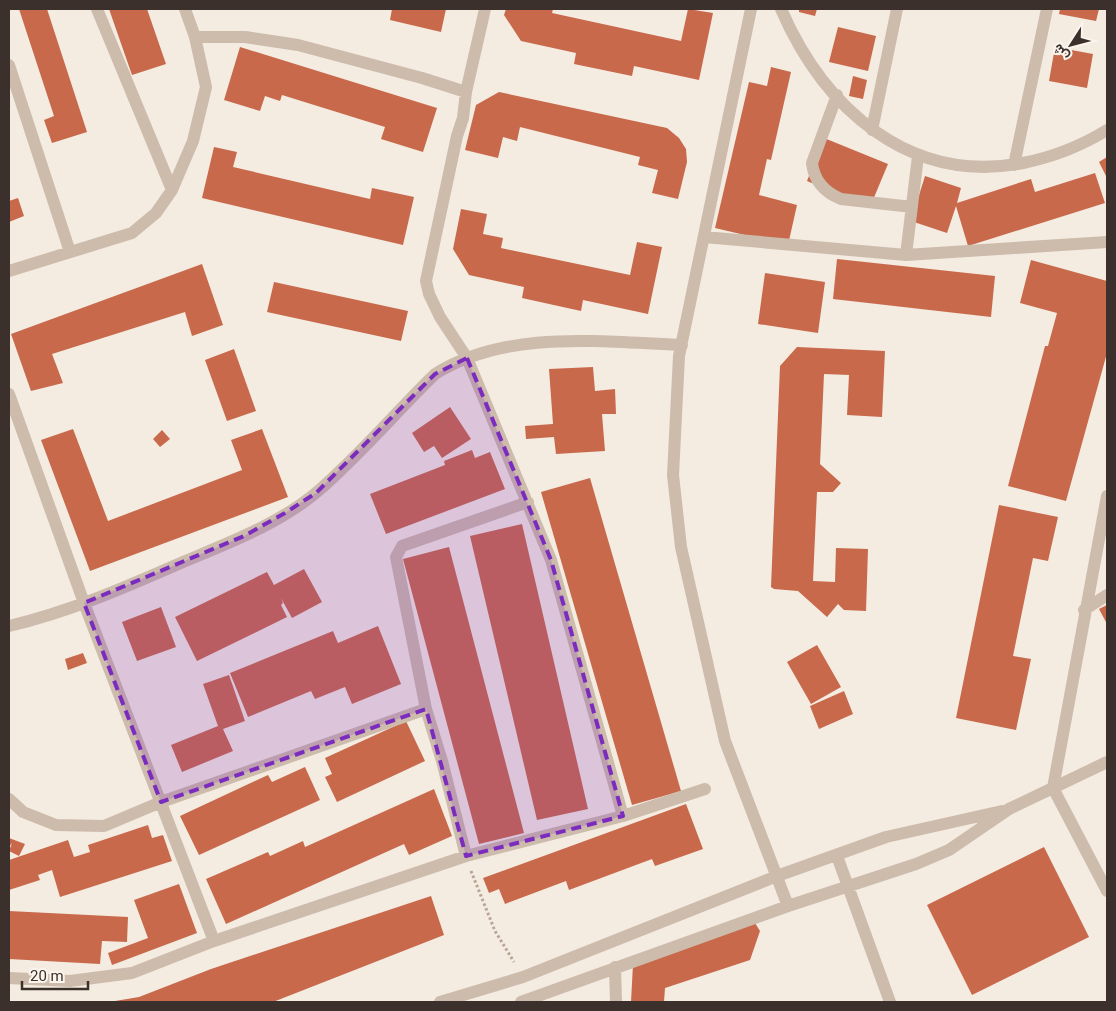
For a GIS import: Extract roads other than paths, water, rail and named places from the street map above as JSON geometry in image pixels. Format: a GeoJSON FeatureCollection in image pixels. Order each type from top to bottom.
{"type":"FeatureCollection","features":[{"type":"Feature","properties":{"kind":"street"},"geometry":{"type":"LineString","coordinates":[[97,9],[172,190]]}},
{"type":"Feature","properties":{"kind":"street"},"geometry":{"type":"LineString","coordinates":[[9,271],[132,233],[156,213],[172,190],[193,141],[206,87],[195,37],[185,9]]}},
{"type":"Feature","properties":{"kind":"street"},"geometry":{"type":"LineString","coordinates":[[485,9],[466,92],[463,118],[457,136],[426,281],[429,294],[440,317],[467,358],[551,560],[623,816]]}},
{"type":"Feature","properties":{"kind":"street"},"geometry":{"type":"LineString","coordinates":[[751,9],[682,344],[673,476],[681,547],[725,741],[788,906]]}},
{"type":"Feature","properties":{"kind":"street"},"geometry":{"type":"LineString","coordinates":[[782,9],[809,61],[837,95],[872,130],[918,156],[958,166],[999,168],[1051,157],[1107,130]]}},
{"type":"Feature","properties":{"kind":"street"},"geometry":{"type":"LineString","coordinates":[[872,130],[897,9]]}},
{"type":"Feature","properties":{"kind":"street"},"geometry":{"type":"LineString","coordinates":[[1014,164],[1048,9]]}},
{"type":"Feature","properties":{"kind":"street"},"geometry":{"type":"LineString","coordinates":[[195,37],[245,37],[298,45],[422,78],[466,92]]}},
{"type":"Feature","properties":{"kind":"street"},"geometry":{"type":"LineString","coordinates":[[9,65],[70,252]]}},
{"type":"Feature","properties":{"kind":"street"},"geometry":{"type":"LineString","coordinates":[[837,95],[812,163],[813,175],[820,185],[832,195],[841,199],[912,207]]}},
{"type":"Feature","properties":{"kind":"street"},"geometry":{"type":"LineString","coordinates":[[906,255],[918,156]]}},
{"type":"Feature","properties":{"kind":"street"},"geometry":{"type":"LineString","coordinates":[[704,237],[906,255],[1107,242]]}},
{"type":"Feature","properties":{"kind":"street"},"geometry":{"type":"LineString","coordinates":[[9,626],[38,620],[84,603],[244,536],[285,513],[316,493],[435,374],[467,358],[512,346],[580,341],[682,344]]}},
{"type":"Feature","properties":{"kind":"street"},"geometry":{"type":"LineString","coordinates":[[9,394],[84,603],[214,941]]}},
{"type":"Feature","properties":{"kind":"street"},"geometry":{"type":"LineString","coordinates":[[1107,496],[1084,610],[1053,788],[1107,891]]}},
{"type":"Feature","properties":{"kind":"street"},"geometry":{"type":"LineString","coordinates":[[466,856],[442,761],[426,709],[396,557],[402,546],[528,502]]}},
{"type":"Feature","properties":{"kind":"street"},"geometry":{"type":"LineString","coordinates":[[1084,610],[1107,595]]}},
{"type":"Feature","properties":{"kind":"street"},"geometry":{"type":"LineString","coordinates":[[9,799],[23,812],[56,825],[104,826],[161,802],[426,709]]}},
{"type":"Feature","properties":{"kind":"street"},"geometry":{"type":"LineString","coordinates":[[521,1002],[788,906],[891,874],[949,850],[1009,810],[1107,762]]}},
{"type":"Feature","properties":{"kind":"street"},"geometry":{"type":"LineString","coordinates":[[9,978],[70,981],[132,973],[214,941],[466,856],[623,816],[705,788]]}},
{"type":"Feature","properties":{"kind":"street"},"geometry":{"type":"LineString","coordinates":[[440,1002],[523,977],[777,876],[886,837],[1009,810]]}},
{"type":"Feature","properties":{"kind":"street"},"geometry":{"type":"LineString","coordinates":[[837,856],[890,1002]]}},
{"type":"Feature","properties":{"kind":"street"},"geometry":{"type":"LineString","coordinates":[[615,967],[616,1002]]}}]}
